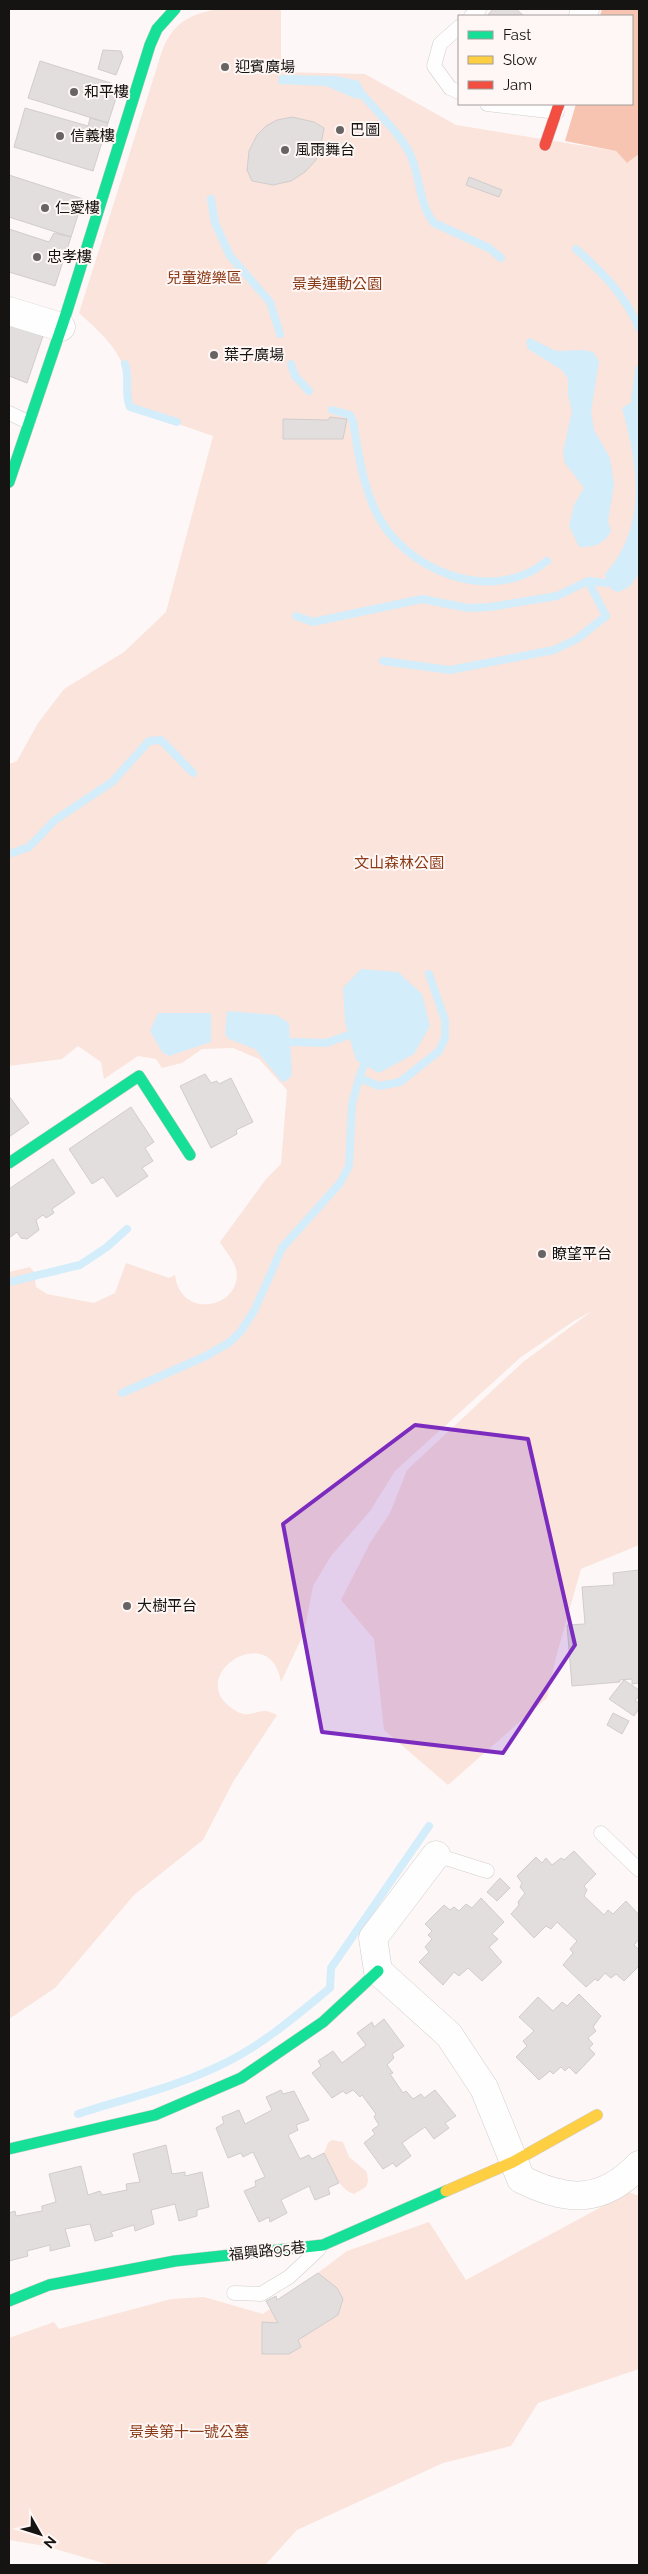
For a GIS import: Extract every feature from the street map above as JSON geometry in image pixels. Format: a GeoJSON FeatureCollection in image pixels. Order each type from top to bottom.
{"type":"FeatureCollection","features":[{"type":"Feature","properties":{"kind":"street"},"geometry":{"type":"LineString","coordinates":[[9,482],[61,326],[150,44],[157,29],[175,9]]}},
{"type":"Feature","properties":{"kind":"street"},"geometry":{"type":"LineString","coordinates":[[545,145],[558,108]]}},
{"type":"Feature","properties":{"kind":"street"},"geometry":{"type":"LineString","coordinates":[[9,311],[61,326]]}},
{"type":"Feature","properties":{"kind":"street"},"geometry":{"type":"LineString","coordinates":[[9,1162],[139,1076],[190,1155]]}},
{"type":"Feature","properties":{"kind":"street"},"geometry":{"type":"LineString","coordinates":[[436,1855],[373,1938],[378,1971],[449,2035],[484,2088],[521,2179],[546,2192],[578,2196],[609,2190],[639,2165]]}},
{"type":"Feature","properties":{"kind":"street"},"geometry":{"type":"LineString","coordinates":[[9,2149],[155,2115],[240,2078],[323,2022],[378,1971]]}},
{"type":"Feature","properties":{"kind":"street","name":"福興路95巷"},"geometry":{"type":"LineString","coordinates":[[9,2301],[49,2285],[175,2261],[324,2245],[513,2162],[598,2115]]}},
{"type":"Feature","properties":{"kind":"lane"},"geometry":{"type":"LineString","coordinates":[[458,28],[440,44],[434,66],[450,88],[458,92]]}},
{"type":"Feature","properties":{"kind":"lane"},"geometry":{"type":"LineString","coordinates":[[506,105],[558,108]]}},
{"type":"Feature","properties":{"kind":"lane"},"geometry":{"type":"LineString","coordinates":[[9,413],[28,422]]}},
{"type":"Feature","properties":{"kind":"lane"},"geometry":{"type":"LineString","coordinates":[[601,1833],[639,1870]]}},
{"type":"Feature","properties":{"kind":"lane"},"geometry":{"type":"LineString","coordinates":[[436,1855],[488,1871]]}},
{"type":"Feature","properties":{"kind":"lane"},"geometry":{"type":"LineString","coordinates":[[234,2293],[261,2294],[289,2277],[324,2245]]}},
{"type":"Feature","properties":{"kind":"highlighted area"},"geometry":{"type":"Polygon","coordinates":[[[415,1425],[528,1439],[575,1645],[503,1753],[322,1732],[283,1524],[415,1425]]]}},
{"type":"Feature","properties":{"kind":"green space","name":"文山森林公園"},"geometry":{"type":"Polygon","coordinates":[[[217,9],[281,9],[281,72],[365,74],[456,125],[616,151],[627,163],[639,154],[639,1545],[581,1569],[556,1657],[547,1698],[448,1785],[384,1730],[374,1639],[341,1600],[370,1543],[390,1513],[407,1470],[523,1362],[592,1311],[521,1357],[395,1471],[370,1511],[331,1556],[313,1586],[304,1633],[281,1682],[274,1663],[262,1655],[248,1654],[235,1659],[224,1669],[218,1682],[220,1696],[233,1709],[243,1714],[266,1711],[277,1715],[233,1782],[203,1840],[134,1895],[55,1988],[9,2019],[9,1272],[30,1267],[34,1272],[36,1287],[47,1294],[94,1303],[115,1293],[126,1263],[169,1278],[175,1275],[180,1290],[188,1299],[199,1304],[211,1304],[222,1300],[231,1293],[236,1282],[236,1269],[220,1242],[266,1179],[281,1164],[287,1090],[259,1059],[233,1048],[202,1049],[182,1063],[162,1068],[156,1059],[138,1056],[104,1079],[101,1062],[78,1046],[62,1059],[9,1066],[9,764],[17,761],[38,723],[64,689],[124,652],[166,612],[213,436],[129,407],[126,376],[119,358],[108,341],[79,313],[163,48],[178,25],[191,17],[217,9]]]}},
{"type":"Feature","properties":{"kind":"green space"},"geometry":{"type":"Polygon","coordinates":[[[332,2140],[343,2142],[349,2157],[367,2172],[368,2182],[366,2187],[354,2194],[339,2182],[324,2153],[328,2143],[332,2140]]]}},
{"type":"Feature","properties":{"kind":"green space","name":"景美第十一號公墓"},"geometry":{"type":"Polygon","coordinates":[[[629,2192],[639,2196],[639,2369],[538,2403],[511,2446],[443,2463],[297,2530],[265,2565],[110,2565],[45,2546],[9,2540],[9,2338],[54,2322],[59,2329],[171,2299],[204,2297],[263,2314],[347,2251],[429,2222],[466,2280],[629,2192]]]}},
{"type":"Feature","properties":{"kind":"shaded area"},"geometry":{"type":"Polygon","coordinates":[[[602,9],[639,9],[639,154],[627,163],[616,151],[565,141],[576,105],[633,105],[633,15],[600,15],[602,9]]]}},
{"type":"Feature","properties":{"kind":"water"},"geometry":{"type":"Polygon","coordinates":[[[279,75],[336,76],[359,81],[366,94],[362,99],[354,98],[326,86],[278,84],[279,75]]]}},
{"type":"Feature","properties":{"kind":"water"},"geometry":{"type":"Polygon","coordinates":[[[530,338],[556,351],[583,350],[593,352],[599,361],[591,412],[594,430],[610,458],[614,485],[608,521],[611,531],[602,542],[594,546],[579,547],[569,526],[574,505],[584,488],[565,463],[563,452],[572,411],[568,395],[568,379],[562,370],[528,349],[526,341],[530,338]]]}},
{"type":"Feature","properties":{"kind":"water"},"geometry":{"type":"Polygon","coordinates":[[[635,400],[639,402],[639,574],[630,586],[619,592],[612,590],[607,583],[605,574],[619,555],[628,536],[633,516],[636,495],[635,473],[628,430],[622,408],[635,400]]]}},
{"type":"Feature","properties":{"kind":"water"},"geometry":{"type":"Polygon","coordinates":[[[361,969],[398,972],[422,994],[430,1026],[414,1054],[379,1073],[356,1060],[345,1022],[343,988],[361,969]]]}},
{"type":"Feature","properties":{"kind":"water"},"geometry":{"type":"Polygon","coordinates":[[[227,1011],[276,1015],[289,1023],[292,1075],[286,1081],[282,1082],[255,1049],[229,1039],[225,1034],[227,1011]]]}},
{"type":"Feature","properties":{"kind":"water"},"geometry":{"type":"Polygon","coordinates":[[[158,1013],[211,1013],[211,1042],[169,1056],[162,1052],[150,1031],[158,1013]]]}},
{"type":"Feature","properties":{"kind":"building"},"geometry":{"type":"Polygon","coordinates":[[[493,9],[516,9],[523,15],[488,15],[493,9]]]}},
{"type":"Feature","properties":{"kind":"building"},"geometry":{"type":"Polygon","coordinates":[[[103,50],[121,51],[123,57],[116,75],[98,69],[103,50]]]}},
{"type":"Feature","properties":{"kind":"building","name":"和平樓"},"geometry":{"type":"Polygon","coordinates":[[[40,61],[120,86],[108,123],[28,98],[40,61]]]}},
{"type":"Feature","properties":{"kind":"building","name":"信義樓"},"geometry":{"type":"Polygon","coordinates":[[[25,108],[88,126],[90,118],[108,123],[93,171],[14,147],[25,108]]]}},
{"type":"Feature","properties":{"kind":"building","name":"風雨舞台"},"geometry":{"type":"Polygon","coordinates":[[[292,117],[314,122],[324,128],[316,160],[305,172],[291,181],[273,185],[252,181],[247,170],[249,151],[257,135],[266,126],[277,120],[292,117]]]}},
{"type":"Feature","properties":{"kind":"building","name":"仁愛樓"},"geometry":{"type":"Polygon","coordinates":[[[9,175],[83,199],[71,237],[9,217],[9,175]]]}},
{"type":"Feature","properties":{"kind":"building"},"geometry":{"type":"Polygon","coordinates":[[[469,177],[502,190],[499,197],[466,185],[469,177]]]}},
{"type":"Feature","properties":{"kind":"building","name":"忠孝樓"},"geometry":{"type":"Polygon","coordinates":[[[9,229],[49,242],[54,233],[71,237],[55,286],[9,272],[9,229]]]}},
{"type":"Feature","properties":{"kind":"building"},"geometry":{"type":"Polygon","coordinates":[[[9,324],[43,336],[27,383],[9,376],[9,324]]]}},
{"type":"Feature","properties":{"kind":"building"},"geometry":{"type":"Polygon","coordinates":[[[330,417],[347,419],[343,439],[283,439],[283,419],[328,420],[330,417]]]}},
{"type":"Feature","properties":{"kind":"building"},"geometry":{"type":"Polygon","coordinates":[[[205,1074],[211,1083],[217,1081],[219,1084],[231,1078],[253,1122],[236,1130],[237,1134],[211,1148],[180,1086],[205,1074]]]}},
{"type":"Feature","properties":{"kind":"building"},"geometry":{"type":"Polygon","coordinates":[[[9,1096],[29,1123],[9,1137],[9,1096]]]}},
{"type":"Feature","properties":{"kind":"building"},"geometry":{"type":"Polygon","coordinates":[[[131,1107],[154,1142],[145,1148],[153,1161],[142,1168],[148,1176],[117,1197],[103,1177],[92,1184],[69,1149],[131,1107]]]}},
{"type":"Feature","properties":{"kind":"building"},"geometry":{"type":"Polygon","coordinates":[[[53,1159],[75,1193],[52,1209],[54,1213],[46,1218],[43,1215],[36,1220],[39,1230],[27,1239],[21,1238],[17,1232],[9,1238],[9,1189],[53,1159]]]}},
{"type":"Feature","properties":{"kind":"building"},"geometry":{"type":"Polygon","coordinates":[[[639,1570],[639,1683],[632,1684],[632,1679],[619,1680],[620,1682],[572,1686],[567,1625],[585,1624],[582,1587],[614,1585],[613,1573],[639,1570]]]}},
{"type":"Feature","properties":{"kind":"building"},"geometry":{"type":"Polygon","coordinates":[[[624,1680],[639,1690],[639,1695],[635,1701],[639,1703],[639,1709],[634,1716],[609,1699],[624,1680]]]}},
{"type":"Feature","properties":{"kind":"building"},"geometry":{"type":"Polygon","coordinates":[[[613,1713],[629,1721],[622,1734],[607,1725],[613,1713]]]}},
{"type":"Feature","properties":{"kind":"building"},"geometry":{"type":"Polygon","coordinates":[[[574,1851],[596,1874],[584,1886],[587,1890],[584,1896],[604,1915],[608,1910],[613,1914],[626,1901],[639,1915],[639,1939],[634,1945],[639,1950],[639,1966],[624,1981],[616,1974],[611,1978],[605,1973],[598,1981],[595,1979],[586,1987],[563,1965],[573,1953],[570,1949],[577,1941],[557,1922],[551,1929],[546,1926],[534,1938],[511,1914],[519,1905],[518,1902],[525,1893],[520,1887],[522,1883],[517,1876],[536,1857],[542,1863],[546,1858],[552,1865],[561,1858],[564,1860],[574,1851]]]}},
{"type":"Feature","properties":{"kind":"building"},"geometry":{"type":"Polygon","coordinates":[[[500,1878],[510,1888],[497,1901],[487,1892],[500,1878]]]}},
{"type":"Feature","properties":{"kind":"building"},"geometry":{"type":"Polygon","coordinates":[[[481,1898],[504,1922],[492,1934],[498,1939],[489,1947],[502,1962],[482,1981],[468,1968],[459,1976],[454,1972],[443,1985],[419,1962],[429,1952],[425,1947],[432,1939],[428,1935],[432,1931],[425,1924],[444,1905],[450,1910],[454,1907],[459,1911],[466,1904],[472,1908],[481,1898]]]}},
{"type":"Feature","properties":{"kind":"building"},"geometry":{"type":"Polygon","coordinates":[[[579,1994],[601,2016],[593,2027],[596,2031],[588,2038],[593,2044],[589,2048],[595,2054],[576,2074],[569,2067],[565,2071],[561,2067],[553,2074],[550,2071],[539,2080],[516,2057],[527,2046],[523,2041],[534,2031],[519,2017],[538,1997],[553,2011],[562,2002],[567,2006],[579,1994]]]}},
{"type":"Feature","properties":{"kind":"building"},"geometry":{"type":"Polygon","coordinates":[[[384,2019],[404,2046],[392,2054],[394,2058],[387,2065],[393,2073],[390,2074],[403,2093],[406,2091],[413,2099],[421,2094],[424,2098],[435,2090],[456,2116],[445,2123],[449,2128],[434,2139],[425,2127],[402,2143],[411,2156],[396,2167],[393,2163],[383,2169],[364,2143],[375,2134],[372,2130],[379,2125],[374,2117],[376,2114],[362,2095],[360,2097],[353,2090],[346,2094],[343,2091],[332,2098],[312,2073],[321,2066],[318,2061],[333,2051],[342,2063],[366,2045],[357,2033],[372,2022],[374,2027],[384,2019]]]}},
{"type":"Feature","properties":{"kind":"building"},"geometry":{"type":"Polygon","coordinates":[[[281,2090],[283,2094],[294,2091],[309,2120],[296,2125],[298,2130],[288,2135],[300,2159],[309,2155],[312,2159],[324,2153],[339,2183],[328,2188],[330,2194],[315,2200],[309,2186],[281,2200],[287,2213],[270,2222],[269,2217],[259,2222],[244,2191],[256,2186],[255,2181],[265,2177],[253,2152],[243,2157],[241,2153],[228,2158],[216,2128],[224,2123],[222,2117],[239,2110],[245,2124],[272,2110],[266,2097],[281,2090]]]}},
{"type":"Feature","properties":{"kind":"building"},"geometry":{"type":"Polygon","coordinates":[[[166,2145],[172,2174],[185,2172],[185,2176],[202,2172],[209,2207],[197,2210],[197,2216],[179,2221],[175,2204],[151,2210],[154,2224],[135,2231],[134,2225],[111,2232],[113,2236],[95,2241],[90,2224],[65,2229],[70,2246],[50,2251],[50,2245],[27,2251],[28,2256],[9,2261],[9,2213],[15,2211],[16,2216],[42,2211],[42,2206],[56,2202],[49,2174],[81,2166],[88,2195],[100,2191],[102,2195],[127,2190],[126,2184],[140,2182],[133,2154],[166,2145]]]}},
{"type":"Feature","properties":{"kind":"building"},"geometry":{"type":"Polygon","coordinates":[[[318,2273],[337,2288],[343,2299],[338,2315],[298,2340],[301,2347],[289,2354],[262,2354],[262,2322],[278,2323],[266,2301],[276,2296],[277,2300],[318,2273]]]}},
{"type":"Feature","properties":{"kind":"waterway"},"geometry":{"type":"LineString","coordinates":[[364,96],[395,132],[410,154],[425,208],[434,223],[489,248],[501,258]]}},
{"type":"Feature","properties":{"kind":"waterway"},"geometry":{"type":"LineString","coordinates":[[211,199],[215,223],[230,256],[270,302],[280,334]]}},
{"type":"Feature","properties":{"kind":"waterway"},"geometry":{"type":"LineString","coordinates":[[576,249],[620,295],[639,328]]}},
{"type":"Feature","properties":{"kind":"waterway"},"geometry":{"type":"LineString","coordinates":[[125,364],[127,397],[130,407],[177,422]]}},
{"type":"Feature","properties":{"kind":"waterway"},"geometry":{"type":"LineString","coordinates":[[291,364],[295,376],[309,391]]}},
{"type":"Feature","properties":{"kind":"waterway"},"geometry":{"type":"LineString","coordinates":[[635,400],[639,369]]}},
{"type":"Feature","properties":{"kind":"waterway"},"geometry":{"type":"LineString","coordinates":[[332,410],[350,415],[353,421],[364,477],[375,510],[388,532],[406,550],[427,565],[451,575],[476,581],[501,581],[525,574],[547,561]]}},
{"type":"Feature","properties":{"kind":"waterway"},"geometry":{"type":"LineString","coordinates":[[296,616],[313,622],[422,599],[468,608],[490,607],[557,596],[588,581],[607,583]]}},
{"type":"Feature","properties":{"kind":"waterway"},"geometry":{"type":"LineString","coordinates":[[383,661],[450,670],[554,650],[577,639],[606,616],[588,581]]}},
{"type":"Feature","properties":{"kind":"waterway"},"geometry":{"type":"LineString","coordinates":[[9,854],[29,847],[55,820],[112,782],[149,741],[161,740],[193,773]]}},
{"type":"Feature","properties":{"kind":"waterway"},"geometry":{"type":"LineString","coordinates":[[364,1065],[359,1078],[379,1086],[400,1082],[439,1051],[445,1038],[445,1020],[429,974]]}},
{"type":"Feature","properties":{"kind":"waterway"},"geometry":{"type":"LineString","coordinates":[[290,1042],[326,1043],[349,1035]]}},
{"type":"Feature","properties":{"kind":"waterway"},"geometry":{"type":"LineString","coordinates":[[122,1393],[206,1356],[230,1342],[241,1331],[254,1311],[282,1248],[340,1183],[349,1166],[352,1104],[359,1078]]}},
{"type":"Feature","properties":{"kind":"waterway"},"geometry":{"type":"LineString","coordinates":[[9,1282],[80,1265],[107,1247],[127,1229]]}},
{"type":"Feature","properties":{"kind":"waterway"},"geometry":{"type":"LineString","coordinates":[[78,2114],[172,2085],[227,2062],[280,2028],[330,1988],[331,1968],[429,1826]]}},
{"type":"Feature","properties":{"kind":"traffic: fast"},"geometry":{"type":"LineString","coordinates":[[9,482],[67,311],[150,45],[157,29],[175,9]]}},
{"type":"Feature","properties":{"kind":"traffic: fast"},"geometry":{"type":"LineString","coordinates":[[9,1163],[139,1076],[190,1155]]}},
{"type":"Feature","properties":{"kind":"traffic: fast"},"geometry":{"type":"LineString","coordinates":[[9,2149],[155,2115],[241,2078],[323,2022],[378,1971]]}},
{"type":"Feature","properties":{"kind":"traffic: fast"},"geometry":{"type":"LineString","coordinates":[[9,2301],[49,2285],[175,2261],[323,2245],[446,2191]]}},
{"type":"Feature","properties":{"kind":"traffic: slow"},"geometry":{"type":"LineString","coordinates":[[446,2191],[513,2162],[597,2115]]}},
{"type":"Feature","properties":{"kind":"traffic: jam"},"geometry":{"type":"LineString","coordinates":[[545,145],[559,105]]}},
{"type":"Feature","properties":{"kind":"place","name":"迎賓廣場"},"geometry":{"type":"Point","coordinates":[225,67]}},
{"type":"Feature","properties":{"kind":"place","name":"和平樓"},"geometry":{"type":"Point","coordinates":[74,92]}},
{"type":"Feature","properties":{"kind":"place","name":"巴圖"},"geometry":{"type":"Point","coordinates":[340,130]}},
{"type":"Feature","properties":{"kind":"place","name":"信義樓"},"geometry":{"type":"Point","coordinates":[60,136]}},
{"type":"Feature","properties":{"kind":"place","name":"風雨舞台"},"geometry":{"type":"Point","coordinates":[285,150]}},
{"type":"Feature","properties":{"kind":"place","name":"仁愛樓"},"geometry":{"type":"Point","coordinates":[45,208]}},
{"type":"Feature","properties":{"kind":"place","name":"忠孝樓"},"geometry":{"type":"Point","coordinates":[37,257]}},
{"type":"Feature","properties":{"kind":"place","name":"葉子廣場"},"geometry":{"type":"Point","coordinates":[214,355]}},
{"type":"Feature","properties":{"kind":"place","name":"瞭望平台"},"geometry":{"type":"Point","coordinates":[542,1254]}},
{"type":"Feature","properties":{"kind":"place","name":"大樹平台"},"geometry":{"type":"Point","coordinates":[127,1606]}},
{"type":"Feature","properties":{"kind":"park label","name":"兒童遊樂區"},"geometry":{"type":"Point","coordinates":[204,278]}},
{"type":"Feature","properties":{"kind":"park label","name":"景美運動公園"},"geometry":{"type":"Point","coordinates":[337,284]}}]}
